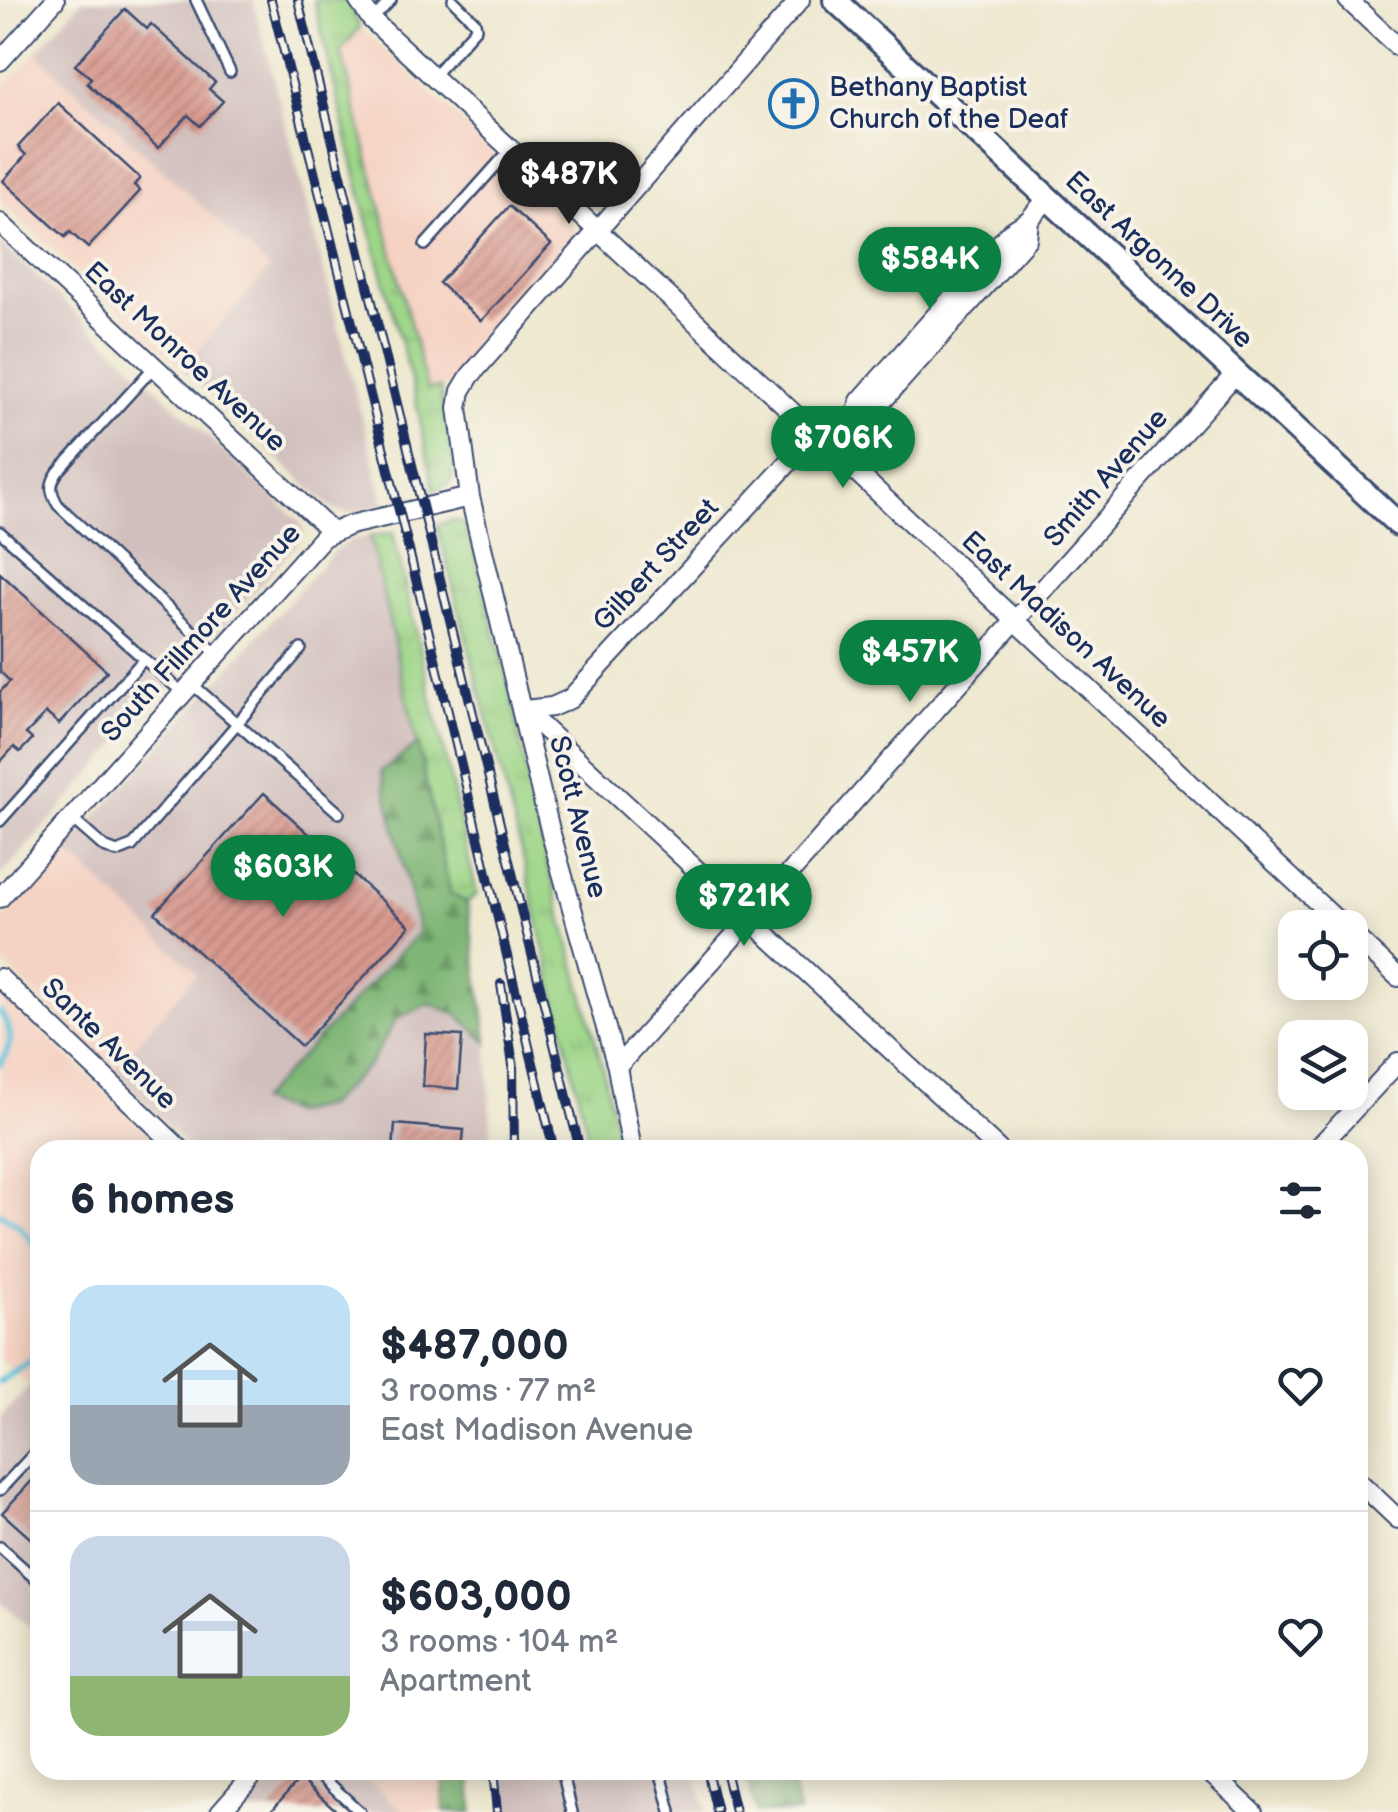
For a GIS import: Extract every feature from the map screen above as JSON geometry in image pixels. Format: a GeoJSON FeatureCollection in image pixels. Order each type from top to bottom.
{"type":"FeatureCollection","features":[{"type":"Feature","properties":{"kind":"street"},"geometry":{"type":"LineString","coordinates":[[0,61],[55,0]]}},
{"type":"Feature","properties":{"kind":"street","name":"East Madison Avenue"},"geometry":{"type":"LineString","coordinates":[[358,0],[372,20],[596,233],[816,432],[1326,910]]}},
{"type":"Feature","properties":{"kind":"street"},"geometry":{"type":"LineString","coordinates":[[470,497],[458,408],[461,391],[470,376],[800,0]]}},
{"type":"Feature","properties":{"kind":"street","name":"East Argonne Drive"},"geometry":{"type":"LineString","coordinates":[[835,0],[1398,524]]}},
{"type":"Feature","properties":{"kind":"street"},"geometry":{"type":"LineString","coordinates":[[1348,0],[1398,47]]}},
{"type":"Feature","properties":{"kind":"street"},"geometry":{"type":"LineString","coordinates":[[832,448],[854,422],[860,401],[1010,232],[1029,220],[1048,198]]}},
{"type":"Feature","properties":{"kind":"street","name":"East Monroe Avenue"},"geometry":{"type":"LineString","coordinates":[[0,223],[332,532]]}},
{"type":"Feature","properties":{"kind":"street","name":"Smith Avenue"},"geometry":{"type":"LineString","coordinates":[[617,1067],[1236,373]]}},
{"type":"Feature","properties":{"kind":"street","name":"Gilbert Street"},"geometry":{"type":"LineString","coordinates":[[524,710],[552,707],[570,699],[816,432]]}},
{"type":"Feature","properties":{"kind":"street","name":"South Fillmore Avenue"},"geometry":{"type":"LineString","coordinates":[[0,898],[314,545],[332,532],[470,497]]}},
{"type":"Feature","properties":{"kind":"street","name":"Scott Avenue"},"geometry":{"type":"LineString","coordinates":[[470,497],[551,834],[617,1067],[630,1140]]}},
{"type":"Feature","properties":{"kind":"street"},"geometry":{"type":"LineString","coordinates":[[524,710],[988,1140]]}},
{"type":"Feature","properties":{"kind":"street","name":"East Madison Avenue"},"geometry":{"type":"LineString","coordinates":[[1368,949],[1398,977]]}},
{"type":"Feature","properties":{"kind":"street","name":"Sante Avenue"},"geometry":{"type":"LineString","coordinates":[[0,978],[170,1140]]}},
{"type":"Feature","properties":{"kind":"street"},"geometry":{"type":"LineString","coordinates":[[1325,1140],[1398,1062]]}},
{"type":"Feature","properties":{"kind":"street"},"geometry":{"type":"LineString","coordinates":[[1368,1490],[1398,1519]]}},
{"type":"Feature","properties":{"kind":"street"},"geometry":{"type":"LineString","coordinates":[[220,1812],[246,1780]]}},
{"type":"Feature","properties":{"kind":"street"},"geometry":{"type":"LineString","coordinates":[[1219,1780],[1253,1812]]}},
{"type":"Feature","properties":{"kind":"lane"},"geometry":{"type":"LineString","coordinates":[[196,0],[230,72]]}},
{"type":"Feature","properties":{"kind":"lane"},"geometry":{"type":"LineString","coordinates":[[372,20],[391,0]]}},
{"type":"Feature","properties":{"kind":"lane"},"geometry":{"type":"LineString","coordinates":[[432,77],[476,28],[470,15],[453,0]]}},
{"type":"Feature","properties":{"kind":"lane"},"geometry":{"type":"LineString","coordinates":[[425,245],[509,151]]}},
{"type":"Feature","properties":{"kind":"lane"},"geometry":{"type":"LineString","coordinates":[[154,367],[58,472],[50,493],[218,655]]}},
{"type":"Feature","properties":{"kind":"lane"},"geometry":{"type":"LineString","coordinates":[[0,532],[144,659],[238,725],[340,813]]}},
{"type":"Feature","properties":{"kind":"lane"},"geometry":{"type":"LineString","coordinates":[[72,818],[104,846],[118,852],[132,846],[302,649]]}},
{"type":"Feature","properties":{"kind":"lane"},"geometry":{"type":"LineString","coordinates":[[0,821],[144,659]]}},
{"type":"Feature","properties":{"kind":"lane"},"geometry":{"type":"LineString","coordinates":[[0,1490],[30,1458]]}},
{"type":"Feature","properties":{"kind":"lane"},"geometry":{"type":"LineString","coordinates":[[0,1547],[30,1574]]}},
{"type":"Feature","properties":{"kind":"lane"},"geometry":{"type":"LineString","coordinates":[[326,1780],[360,1812]]}},
{"type":"Feature","properties":{"kind":"lane"},"geometry":{"type":"LineString","coordinates":[[564,1780],[572,1812]]}},
{"type":"Feature","properties":{"kind":"lane"},"geometry":{"type":"LineString","coordinates":[[663,1780],[671,1812]]}},
{"type":"Feature","properties":{"kind":"shaded area"},"geometry":{"type":"Polygon","coordinates":[[[82,0],[253,0],[385,505],[347,513],[332,509],[182,368],[270,269],[36,53],[82,0]]]}},
{"type":"Feature","properties":{"kind":"shaded area"},"geometry":{"type":"Polygon","coordinates":[[[360,27],[574,227],[577,237],[457,371],[448,387],[427,389],[341,51],[360,27]]]}},
{"type":"Feature","properties":{"kind":"shaded area"},"geometry":{"type":"Polygon","coordinates":[[[36,53],[271,270],[182,368],[0,201],[0,91],[36,53]]]}},
{"type":"Feature","properties":{"kind":"shaded area"},"geometry":{"type":"Polygon","coordinates":[[[0,243],[299,521],[304,531],[0,877],[0,243]]]}},
{"type":"Feature","properties":{"kind":"shaded area"},"geometry":{"type":"Polygon","coordinates":[[[370,536],[418,744],[381,771],[419,931],[260,1101],[369,1065],[397,1018],[430,1003],[458,1015],[488,1043],[492,1140],[182,1140],[113,1071],[197,973],[66,850],[334,551],[351,540],[370,536]]]}},
{"type":"Feature","properties":{"kind":"shaded area"},"geometry":{"type":"Polygon","coordinates":[[[66,850],[198,973],[113,1071],[0,960],[0,923],[66,850]]]}},
{"type":"Feature","properties":{"kind":"shaded area"},"geometry":{"type":"Polygon","coordinates":[[[0,992],[155,1140],[30,1140],[30,1386],[0,1359],[0,992]]]}},
{"type":"Feature","properties":{"kind":"shaded area"},"geometry":{"type":"Polygon","coordinates":[[[30,1385],[30,1627],[0,1601],[0,1418],[30,1385]]]}},
{"type":"Feature","properties":{"kind":"shaded area"},"geometry":{"type":"Polygon","coordinates":[[[261,1780],[368,1780],[405,1812],[233,1812],[261,1780]]]}},
{"type":"Feature","properties":{"kind":"shaded area"},"geometry":{"type":"Polygon","coordinates":[[[368,1780],[443,1780],[444,1812],[405,1812],[368,1780]]]}},
{"type":"Feature","properties":{"kind":"shaded area"},"geometry":{"type":"Polygon","coordinates":[[[503,1780],[698,1780],[706,1812],[506,1812],[503,1780]]]}},
{"type":"Feature","properties":{"kind":"green space"},"geometry":{"type":"Polygon","coordinates":[[[314,0],[347,0],[360,27],[341,51],[427,389],[440,388],[454,468],[448,483],[434,490],[415,395],[363,204],[314,0]]]}},
{"type":"Feature","properties":{"kind":"green space"},"geometry":{"type":"Polygon","coordinates":[[[453,520],[465,525],[472,543],[512,698],[533,809],[602,1065],[618,1140],[589,1140],[523,857],[437,525],[453,520]]]}},
{"type":"Feature","properties":{"kind":"green space"},"geometry":{"type":"Polygon","coordinates":[[[393,533],[477,894],[467,902],[451,894],[370,536],[393,533]]]}},
{"type":"Feature","properties":{"kind":"green space"},"geometry":{"type":"Polygon","coordinates":[[[418,744],[450,894],[467,902],[488,1043],[458,1015],[430,1003],[397,1018],[369,1065],[326,1106],[293,1113],[259,1101],[419,932],[381,771],[418,744]]]}},
{"type":"Feature","properties":{"kind":"green space"},"geometry":{"type":"Polygon","coordinates":[[[443,1780],[471,1780],[473,1812],[444,1812],[443,1780]]]}},
{"type":"Feature","properties":{"kind":"green space"},"geometry":{"type":"Polygon","coordinates":[[[748,1780],[791,1780],[799,1812],[756,1812],[748,1780]]]}},
{"type":"Feature","properties":{"kind":"building"},"geometry":{"type":"Polygon","coordinates":[[[125,9],[147,29],[151,24],[215,82],[209,89],[223,101],[200,126],[188,115],[158,148],[87,83],[91,78],[75,65],[125,9]]]}},
{"type":"Feature","properties":{"kind":"building"},"geometry":{"type":"Polygon","coordinates":[[[58,103],[140,178],[134,185],[140,191],[88,248],[70,232],[65,237],[3,181],[26,155],[18,147],[58,103]]]}},
{"type":"Feature","properties":{"kind":"building"},"geometry":{"type":"Polygon","coordinates":[[[509,206],[551,244],[481,321],[439,283],[509,206]]]}},
{"type":"Feature","properties":{"kind":"building"},"geometry":{"type":"Polygon","coordinates":[[[0,573],[107,671],[59,724],[46,713],[26,734],[32,739],[20,752],[14,747],[0,762],[0,692],[10,681],[0,672],[0,573]]]}},
{"type":"Feature","properties":{"kind":"building"},"geometry":{"type":"Polygon","coordinates":[[[264,793],[410,926],[301,1046],[155,913],[264,793]]]}},
{"type":"Feature","properties":{"kind":"building"},"geometry":{"type":"Polygon","coordinates":[[[426,1034],[462,1036],[458,1089],[423,1086],[426,1034]]]}},
{"type":"Feature","properties":{"kind":"building"},"geometry":{"type":"Polygon","coordinates":[[[395,1124],[464,1130],[463,1140],[394,1140],[395,1124]]]}},
{"type":"Feature","properties":{"kind":"building"},"geometry":{"type":"Polygon","coordinates":[[[30,1483],[30,1538],[2,1513],[30,1483]]]}},
{"type":"Feature","properties":{"kind":"building"},"geometry":{"type":"Polygon","coordinates":[[[302,1780],[338,1812],[270,1812],[302,1780]]]}},
{"type":"Feature","properties":{"kind":"waterway"},"geometry":{"type":"LineString","coordinates":[[0,1012],[10,1038],[0,1064]]}},
{"type":"Feature","properties":{"kind":"waterway"},"geometry":{"type":"LineString","coordinates":[[0,1213],[30,1239]]}},
{"type":"Feature","properties":{"kind":"waterway"},"geometry":{"type":"LineString","coordinates":[[0,1382],[30,1362]]}},
{"type":"Feature","properties":{"kind":"railway"},"geometry":{"type":"LineString","coordinates":[[271,0],[552,1140]]}},
{"type":"Feature","properties":{"kind":"railway"},"geometry":{"type":"LineString","coordinates":[[298,0],[578,1140]]}},
{"type":"Feature","properties":{"kind":"railway"},"geometry":{"type":"LineString","coordinates":[[501,984],[513,1065],[514,1140]]}},
{"type":"Feature","properties":{"kind":"railway"},"geometry":{"type":"LineString","coordinates":[[494,1780],[497,1812]]}},
{"type":"Feature","properties":{"kind":"railway"},"geometry":{"type":"LineString","coordinates":[[709,1780],[717,1812]]}},
{"type":"Feature","properties":{"kind":"railway"},"geometry":{"type":"LineString","coordinates":[[727,1780],[735,1812]]}},
{"type":"Feature","properties":{"kind":"place","name":"Bethany Baptist Church of the Deaf"},"geometry":{"type":"Point","coordinates":[794,103]}}]}
